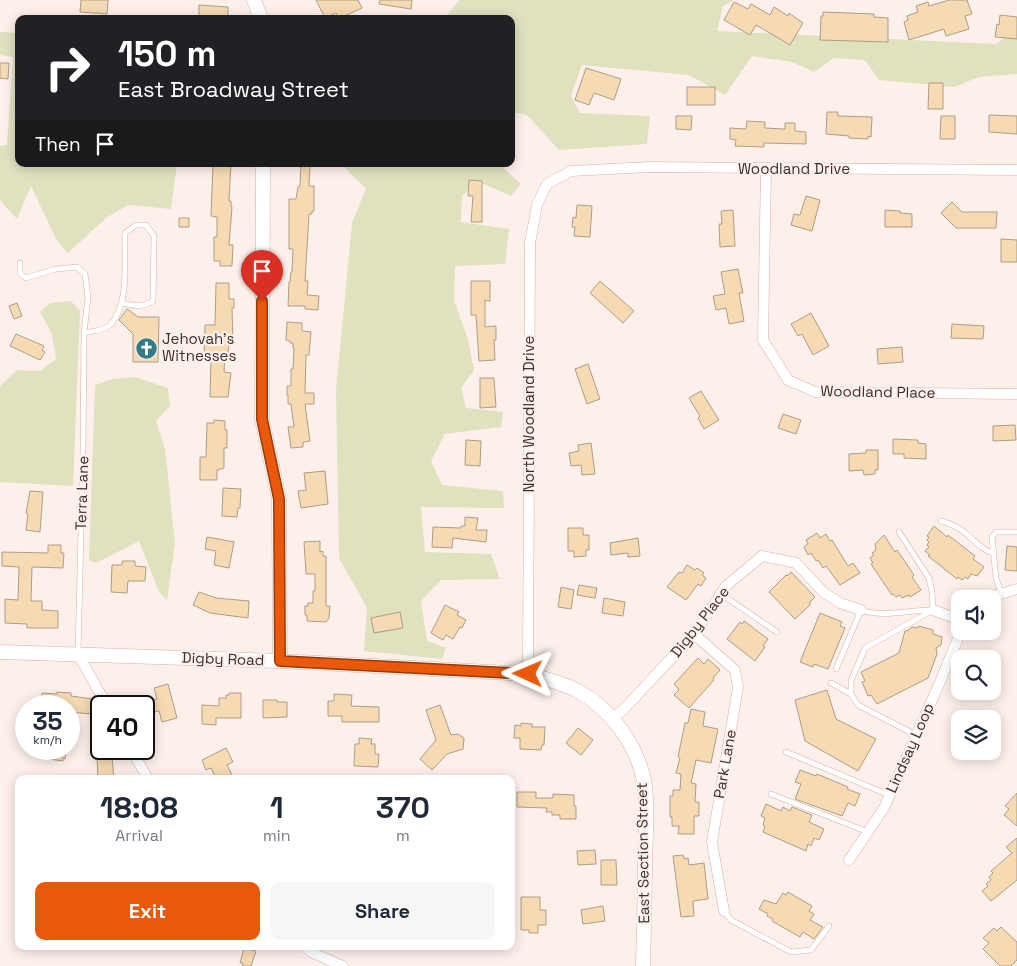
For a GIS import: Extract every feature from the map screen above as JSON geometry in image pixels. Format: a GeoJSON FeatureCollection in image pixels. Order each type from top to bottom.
{"type":"FeatureCollection","features":[{"type":"Feature","properties":{"kind":"street"},"geometry":{"type":"LineString","coordinates":[[254,0],[260,15]]}},
{"type":"Feature","properties":{"kind":"street"},"geometry":{"type":"LineString","coordinates":[[263,167],[262,419],[279,499],[280,661]]}},
{"type":"Feature","properties":{"kind":"street","name":"Woodland Drive"},"geometry":{"type":"LineString","coordinates":[[571,171],[650,167],[1017,170]]}},
{"type":"Feature","properties":{"kind":"street","name":"Woodland Place"},"geometry":{"type":"LineString","coordinates":[[766,169],[763,340],[788,380],[815,392],[1017,394]]}},
{"type":"Feature","properties":{"kind":"street","name":"North Woodland Drive"},"geometry":{"type":"LineString","coordinates":[[528,674],[530,243],[537,206],[547,184],[571,171]]}},
{"type":"Feature","properties":{"kind":"street","name":"Digby Place"},"geometry":{"type":"LineString","coordinates":[[613,718],[624,710],[694,634],[726,586],[762,556],[796,563],[823,592],[840,603],[861,610]]}},
{"type":"Feature","properties":{"kind":"street"},"geometry":{"type":"LineString","coordinates":[[1001,593],[1017,590]]}},
{"type":"Feature","properties":{"kind":"street","name":"Digby Place"},"geometry":{"type":"LineString","coordinates":[[933,610],[951,617]]}},
{"type":"Feature","properties":{"kind":"street","name":"Park Lane"},"geometry":{"type":"LineString","coordinates":[[694,634],[735,670],[738,687],[712,842],[724,912]]}},
{"type":"Feature","properties":{"kind":"street","name":"Lindsay Loop"},"geometry":{"type":"LineString","coordinates":[[849,860],[884,808],[957,640]]}},
{"type":"Feature","properties":{"kind":"street","name":"Digby Road"},"geometry":{"type":"LineString","coordinates":[[0,652],[280,661],[528,674],[577,690],[613,718]]}},
{"type":"Feature","properties":{"kind":"street"},"geometry":{"type":"LineString","coordinates":[[78,654],[101,695]]}},
{"type":"Feature","properties":{"kind":"street","name":"East Section Street"},"geometry":{"type":"LineString","coordinates":[[613,718],[631,746],[644,781],[646,828],[643,966]]}},
{"type":"Feature","properties":{"kind":"street"},"geometry":{"type":"LineString","coordinates":[[137,760],[146,775]]}},
{"type":"Feature","properties":{"kind":"street"},"geometry":{"type":"LineString","coordinates":[[310,950],[343,966]]}},
{"type":"Feature","properties":{"kind":"lane"},"geometry":{"type":"LineString","coordinates":[[84,333],[101,330],[110,325],[123,303],[125,233],[136,225],[146,225],[154,236],[153,301],[139,306],[123,303]]}},
{"type":"Feature","properties":{"kind":"lane","name":"Terra Lane"},"geometry":{"type":"LineString","coordinates":[[20,262],[20,273],[26,278],[56,269],[77,267],[85,274],[88,298],[84,333],[78,654]]}},
{"type":"Feature","properties":{"kind":"lane"},"geometry":{"type":"LineString","coordinates":[[941,521],[951,524],[968,535],[985,551],[993,553]]}},
{"type":"Feature","properties":{"kind":"lane"},"geometry":{"type":"LineString","coordinates":[[851,694],[851,681],[866,648],[933,610],[929,578],[900,532]]}},
{"type":"Feature","properties":{"kind":"lane"},"geometry":{"type":"LineString","coordinates":[[1000,590],[996,578],[992,537],[996,532],[1017,532]]}},
{"type":"Feature","properties":{"kind":"lane"},"geometry":{"type":"LineString","coordinates":[[721,594],[777,632]]}},
{"type":"Feature","properties":{"kind":"lane"},"geometry":{"type":"LineString","coordinates":[[836,669],[861,610]]}},
{"type":"Feature","properties":{"kind":"lane","name":"Digby Place"},"geometry":{"type":"LineString","coordinates":[[861,610],[871,614],[933,610]]}},
{"type":"Feature","properties":{"kind":"lane"},"geometry":{"type":"LineString","coordinates":[[831,684],[851,694],[858,705],[916,735]]}},
{"type":"Feature","properties":{"kind":"lane"},"geometry":{"type":"LineString","coordinates":[[786,752],[889,795]]}},
{"type":"Feature","properties":{"kind":"lane"},"geometry":{"type":"LineString","coordinates":[[771,794],[868,832]]}},
{"type":"Feature","properties":{"kind":"lane"},"geometry":{"type":"LineString","coordinates":[[724,912],[731,920],[792,952],[810,950],[829,926]]}},
{"type":"Feature","properties":{"kind":"green space"},"geometry":{"type":"Polygon","coordinates":[[[459,0],[734,0],[723,6],[717,31],[996,44],[1017,29],[1017,74],[979,77],[954,87],[879,80],[865,60],[834,58],[814,72],[792,62],[752,56],[725,95],[689,75],[582,65],[571,96],[580,113],[650,116],[647,144],[559,150],[527,115],[515,113],[515,15],[447,15],[459,0]]]}},
{"type":"Feature","properties":{"kind":"green space"},"geometry":{"type":"Polygon","coordinates":[[[0,32],[15,33],[15,167],[177,167],[171,209],[128,205],[106,218],[68,253],[57,241],[31,186],[17,219],[0,200],[0,146],[7,145],[13,57],[0,55],[0,32]]]}},
{"type":"Feature","properties":{"kind":"green space"},"geometry":{"type":"Polygon","coordinates":[[[344,167],[502,167],[521,184],[511,196],[477,181],[462,196],[461,222],[509,229],[505,264],[455,266],[454,301],[468,339],[474,370],[461,388],[466,408],[503,412],[501,427],[445,434],[431,461],[442,485],[503,491],[504,508],[421,507],[425,552],[491,554],[500,579],[441,580],[421,601],[427,641],[446,648],[442,659],[364,651],[367,608],[339,558],[336,390],[352,223],[366,189],[344,167]]]}},
{"type":"Feature","properties":{"kind":"green space"},"geometry":{"type":"Polygon","coordinates":[[[71,301],[80,311],[73,486],[0,482],[0,386],[17,370],[40,371],[56,359],[52,334],[40,312],[50,303],[71,301]]]}},
{"type":"Feature","properties":{"kind":"green space"},"geometry":{"type":"Polygon","coordinates":[[[135,377],[168,388],[170,406],[156,421],[165,449],[175,543],[167,600],[159,592],[139,541],[96,563],[89,560],[95,385],[113,379],[135,377]]]}},
{"type":"Feature","properties":{"kind":"building"},"geometry":{"type":"Polygon","coordinates":[[[81,0],[108,0],[107,14],[80,12],[81,0]]]}},
{"type":"Feature","properties":{"kind":"building"},"geometry":{"type":"Polygon","coordinates":[[[316,0],[358,0],[362,8],[347,15],[337,15],[336,13],[324,15],[316,0]]]}},
{"type":"Feature","properties":{"kind":"building"},"geometry":{"type":"Polygon","coordinates":[[[380,0],[412,0],[411,9],[379,4],[380,0]]]}},
{"type":"Feature","properties":{"kind":"building"},"geometry":{"type":"Polygon","coordinates":[[[949,0],[967,0],[972,14],[965,16],[969,29],[946,36],[944,29],[909,40],[904,22],[908,20],[907,16],[918,12],[916,6],[928,2],[929,6],[949,0]]]}},
{"type":"Feature","properties":{"kind":"building"},"geometry":{"type":"Polygon","coordinates":[[[734,2],[748,9],[751,4],[770,15],[774,7],[788,16],[789,13],[803,23],[790,45],[756,25],[750,35],[724,20],[734,2]]]}},
{"type":"Feature","properties":{"kind":"building"},"geometry":{"type":"Polygon","coordinates":[[[199,5],[228,7],[228,15],[199,15],[199,5]]]}},
{"type":"Feature","properties":{"kind":"building"},"geometry":{"type":"Polygon","coordinates":[[[823,12],[874,14],[874,17],[888,18],[888,42],[820,40],[821,16],[823,16],[823,12]]]}},
{"type":"Feature","properties":{"kind":"building"},"geometry":{"type":"Polygon","coordinates":[[[1000,15],[1017,17],[1017,39],[995,37],[1000,15]]]}},
{"type":"Feature","properties":{"kind":"building"},"geometry":{"type":"Polygon","coordinates":[[[0,63],[9,63],[8,79],[0,78],[0,63]]]}},
{"type":"Feature","properties":{"kind":"building"},"geometry":{"type":"Polygon","coordinates":[[[586,68],[621,79],[614,100],[594,93],[589,105],[575,100],[586,68]]]}},
{"type":"Feature","properties":{"kind":"building"},"geometry":{"type":"Polygon","coordinates":[[[929,83],[943,83],[943,109],[928,109],[929,83]]]}},
{"type":"Feature","properties":{"kind":"building"},"geometry":{"type":"Polygon","coordinates":[[[687,87],[715,87],[715,105],[687,105],[687,87]]]}},
{"type":"Feature","properties":{"kind":"building"},"geometry":{"type":"Polygon","coordinates":[[[827,112],[838,112],[838,116],[872,117],[871,137],[868,136],[868,139],[849,138],[849,136],[826,134],[827,112]]]}},
{"type":"Feature","properties":{"kind":"building"},"geometry":{"type":"Polygon","coordinates":[[[989,115],[1017,116],[1017,134],[989,132],[989,115]]]}},
{"type":"Feature","properties":{"kind":"building"},"geometry":{"type":"Polygon","coordinates":[[[676,116],[692,116],[691,130],[676,129],[676,116]]]}},
{"type":"Feature","properties":{"kind":"building"},"geometry":{"type":"Polygon","coordinates":[[[941,116],[955,116],[955,139],[940,139],[941,116]]]}},
{"type":"Feature","properties":{"kind":"building"},"geometry":{"type":"Polygon","coordinates":[[[747,121],[765,122],[765,128],[785,129],[785,123],[795,123],[795,131],[806,132],[806,144],[764,143],[764,147],[735,146],[736,140],[730,139],[730,128],[746,129],[747,121]]]}},
{"type":"Feature","properties":{"kind":"building"},"geometry":{"type":"Polygon","coordinates":[[[213,167],[231,167],[229,201],[231,201],[232,207],[229,245],[233,245],[232,266],[220,266],[220,261],[214,261],[214,237],[217,237],[217,217],[211,216],[213,167]]]}},
{"type":"Feature","properties":{"kind":"building"},"geometry":{"type":"Polygon","coordinates":[[[301,167],[310,167],[309,186],[314,186],[314,211],[312,211],[312,214],[309,214],[305,281],[308,281],[307,295],[319,296],[318,310],[305,309],[305,306],[288,306],[293,249],[289,249],[289,199],[296,199],[298,187],[300,186],[301,167]]]}},
{"type":"Feature","properties":{"kind":"building"},"geometry":{"type":"Polygon","coordinates":[[[469,180],[482,181],[482,222],[471,222],[473,196],[468,196],[469,180]]]}},
{"type":"Feature","properties":{"kind":"building"},"geometry":{"type":"Polygon","coordinates":[[[806,196],[820,200],[812,231],[791,225],[794,214],[800,215],[806,196]]]}},
{"type":"Feature","properties":{"kind":"building"},"geometry":{"type":"Polygon","coordinates":[[[952,202],[962,212],[997,212],[996,228],[956,228],[941,213],[952,202]]]}},
{"type":"Feature","properties":{"kind":"building"},"geometry":{"type":"Polygon","coordinates":[[[577,205],[592,206],[590,237],[574,236],[575,227],[572,227],[573,217],[576,218],[577,205]]]}},
{"type":"Feature","properties":{"kind":"building"},"geometry":{"type":"Polygon","coordinates":[[[733,210],[735,246],[720,247],[719,224],[722,224],[721,211],[733,210]]]}},
{"type":"Feature","properties":{"kind":"building"},"geometry":{"type":"Polygon","coordinates":[[[885,210],[912,214],[912,227],[885,227],[885,210]]]}},
{"type":"Feature","properties":{"kind":"building"},"geometry":{"type":"Polygon","coordinates":[[[179,218],[189,218],[189,227],[179,227],[179,218]]]}},
{"type":"Feature","properties":{"kind":"building"},"geometry":{"type":"Polygon","coordinates":[[[1001,239],[1017,240],[1017,262],[1001,262],[1001,239]]]}},
{"type":"Feature","properties":{"kind":"building"},"geometry":{"type":"Polygon","coordinates":[[[738,269],[743,293],[739,293],[744,321],[729,324],[726,308],[716,310],[713,296],[725,294],[721,272],[738,269]]]}},
{"type":"Feature","properties":{"kind":"building"},"geometry":{"type":"Polygon","coordinates":[[[471,281],[490,281],[490,301],[485,300],[485,327],[496,326],[496,340],[494,340],[495,360],[479,361],[476,315],[471,315],[471,281]]]}},
{"type":"Feature","properties":{"kind":"building"},"geometry":{"type":"Polygon","coordinates":[[[600,281],[634,311],[623,323],[590,293],[600,281]]]}},
{"type":"Feature","properties":{"kind":"building"},"geometry":{"type":"Polygon","coordinates":[[[216,283],[229,283],[229,299],[234,299],[234,308],[232,308],[233,344],[229,344],[228,354],[225,354],[224,372],[231,373],[228,397],[210,397],[211,359],[204,359],[205,325],[215,325],[216,283]]]}},
{"type":"Feature","properties":{"kind":"building"},"geometry":{"type":"Polygon","coordinates":[[[17,303],[22,316],[14,319],[9,306],[17,303]]]}},
{"type":"Feature","properties":{"kind":"building","name":"Jehovah's Witnesses"},"geometry":{"type":"Polygon","coordinates":[[[127,309],[138,317],[159,317],[158,362],[133,362],[133,334],[119,320],[127,309]]]}},
{"type":"Feature","properties":{"kind":"building"},"geometry":{"type":"Polygon","coordinates":[[[811,313],[829,346],[813,355],[802,334],[798,336],[791,324],[811,313]]]}},
{"type":"Feature","properties":{"kind":"building"},"geometry":{"type":"Polygon","coordinates":[[[287,322],[302,323],[302,331],[311,332],[309,355],[306,355],[305,393],[314,393],[314,404],[305,404],[310,441],[303,442],[303,447],[291,448],[288,427],[294,427],[291,404],[288,404],[287,386],[291,386],[294,348],[293,343],[286,340],[287,322]]]}},
{"type":"Feature","properties":{"kind":"building"},"geometry":{"type":"Polygon","coordinates":[[[952,324],[984,326],[983,339],[951,338],[952,324]]]}},
{"type":"Feature","properties":{"kind":"building"},"geometry":{"type":"Polygon","coordinates":[[[16,334],[44,346],[42,350],[45,352],[40,360],[10,346],[16,334]]]}},
{"type":"Feature","properties":{"kind":"building"},"geometry":{"type":"Polygon","coordinates":[[[902,347],[903,362],[878,364],[877,349],[902,347]]]}},
{"type":"Feature","properties":{"kind":"building"},"geometry":{"type":"Polygon","coordinates":[[[588,364],[600,399],[587,404],[575,369],[588,364]]]}},
{"type":"Feature","properties":{"kind":"building"},"geometry":{"type":"Polygon","coordinates":[[[480,378],[494,378],[496,407],[480,408],[480,378]]]}},
{"type":"Feature","properties":{"kind":"building"},"geometry":{"type":"Polygon","coordinates":[[[701,391],[719,420],[704,429],[698,418],[700,416],[689,398],[701,391]]]}},
{"type":"Feature","properties":{"kind":"building"},"geometry":{"type":"Polygon","coordinates":[[[783,414],[801,420],[796,434],[778,428],[783,414]]]}},
{"type":"Feature","properties":{"kind":"building"},"geometry":{"type":"Polygon","coordinates":[[[214,420],[225,421],[225,430],[227,430],[227,448],[224,448],[224,468],[217,470],[217,480],[200,480],[200,457],[206,457],[207,423],[214,423],[214,420]]]}},
{"type":"Feature","properties":{"kind":"building"},"geometry":{"type":"Polygon","coordinates":[[[1015,425],[1016,440],[993,441],[993,426],[1015,425]]]}},
{"type":"Feature","properties":{"kind":"building"},"geometry":{"type":"Polygon","coordinates":[[[893,439],[918,440],[918,443],[926,444],[926,459],[904,458],[904,454],[893,454],[893,439]]]}},
{"type":"Feature","properties":{"kind":"building"},"geometry":{"type":"Polygon","coordinates":[[[466,440],[481,441],[480,466],[465,465],[466,440]]]}},
{"type":"Feature","properties":{"kind":"building"},"geometry":{"type":"Polygon","coordinates":[[[591,443],[595,474],[582,475],[581,465],[571,466],[569,453],[579,451],[578,445],[591,443]]]}},
{"type":"Feature","properties":{"kind":"building"},"geometry":{"type":"Polygon","coordinates":[[[866,450],[878,450],[878,470],[875,470],[875,474],[864,475],[863,470],[849,471],[849,454],[866,453],[866,450]]]}},
{"type":"Feature","properties":{"kind":"building"},"geometry":{"type":"Polygon","coordinates":[[[325,471],[328,504],[301,508],[298,491],[306,490],[304,473],[325,471]]]}},
{"type":"Feature","properties":{"kind":"building"},"geometry":{"type":"Polygon","coordinates":[[[223,488],[241,489],[240,508],[238,508],[237,517],[222,516],[223,488]]]}},
{"type":"Feature","properties":{"kind":"building"},"geometry":{"type":"Polygon","coordinates":[[[30,491],[43,492],[40,532],[26,530],[28,514],[26,513],[30,491]]]}},
{"type":"Feature","properties":{"kind":"building"},"geometry":{"type":"Polygon","coordinates":[[[465,517],[478,518],[476,530],[487,530],[486,542],[453,538],[452,548],[432,547],[433,527],[461,528],[461,526],[465,526],[465,517]]]}},
{"type":"Feature","properties":{"kind":"building"},"geometry":{"type":"Polygon","coordinates":[[[934,526],[975,556],[973,559],[984,567],[977,576],[971,574],[968,579],[965,577],[962,580],[958,577],[957,579],[928,556],[930,555],[925,551],[929,547],[927,540],[929,537],[927,536],[934,526]]]}},
{"type":"Feature","properties":{"kind":"building"},"geometry":{"type":"Polygon","coordinates":[[[568,528],[583,528],[583,535],[589,535],[589,550],[586,550],[586,556],[574,557],[574,551],[568,551],[568,528]]]}},
{"type":"Feature","properties":{"kind":"building"},"geometry":{"type":"Polygon","coordinates":[[[817,533],[820,538],[826,534],[830,541],[832,540],[848,566],[853,563],[860,573],[840,585],[826,566],[823,568],[811,553],[808,555],[804,547],[808,544],[806,540],[817,533]]]}},
{"type":"Feature","properties":{"kind":"building"},"geometry":{"type":"Polygon","coordinates":[[[884,535],[914,575],[912,577],[921,590],[910,597],[909,595],[902,598],[900,595],[896,597],[892,595],[871,564],[873,563],[870,558],[876,550],[875,544],[884,535]]]}},
{"type":"Feature","properties":{"kind":"building"},"geometry":{"type":"Polygon","coordinates":[[[207,537],[234,542],[229,568],[214,565],[216,551],[205,549],[207,537]]]}},
{"type":"Feature","properties":{"kind":"building"},"geometry":{"type":"Polygon","coordinates":[[[638,538],[640,556],[628,557],[628,553],[611,555],[610,543],[638,538]]]}},
{"type":"Feature","properties":{"kind":"building"},"geometry":{"type":"Polygon","coordinates":[[[320,541],[320,552],[323,551],[323,556],[326,556],[326,606],[330,606],[329,618],[326,622],[307,621],[307,615],[305,615],[305,606],[308,606],[308,603],[313,603],[315,574],[306,574],[304,542],[320,541]]]}},
{"type":"Feature","properties":{"kind":"building"},"geometry":{"type":"Polygon","coordinates":[[[48,545],[61,545],[61,553],[64,553],[63,568],[32,567],[31,601],[42,601],[42,610],[58,611],[58,628],[27,628],[27,624],[5,623],[5,599],[18,600],[19,567],[2,566],[2,552],[48,553],[48,545]]]}},
{"type":"Feature","properties":{"kind":"building"},"geometry":{"type":"Polygon","coordinates":[[[1007,546],[1017,547],[1017,571],[1005,570],[1007,546]]]}},
{"type":"Feature","properties":{"kind":"building"},"geometry":{"type":"Polygon","coordinates":[[[122,561],[135,561],[135,566],[146,567],[145,581],[128,581],[127,593],[111,592],[112,565],[122,565],[122,561]]]}},
{"type":"Feature","properties":{"kind":"building"},"geometry":{"type":"Polygon","coordinates":[[[687,565],[695,570],[697,568],[704,573],[702,575],[706,578],[701,586],[698,584],[686,600],[667,587],[679,572],[682,573],[687,565]]]}},
{"type":"Feature","properties":{"kind":"building"},"geometry":{"type":"Polygon","coordinates":[[[791,572],[815,597],[810,602],[810,605],[795,619],[769,592],[791,572]]]}},
{"type":"Feature","properties":{"kind":"building"},"geometry":{"type":"Polygon","coordinates":[[[579,585],[597,588],[595,598],[577,595],[579,585]]]}},
{"type":"Feature","properties":{"kind":"building"},"geometry":{"type":"Polygon","coordinates":[[[561,587],[574,590],[571,609],[558,607],[561,587]]]}},
{"type":"Feature","properties":{"kind":"building"},"geometry":{"type":"Polygon","coordinates":[[[199,592],[216,598],[249,601],[248,618],[210,613],[193,605],[199,592]]]}},
{"type":"Feature","properties":{"kind":"building"},"geometry":{"type":"Polygon","coordinates":[[[604,598],[625,602],[623,616],[602,613],[604,598]]]}},
{"type":"Feature","properties":{"kind":"building"},"geometry":{"type":"Polygon","coordinates":[[[445,605],[459,612],[457,615],[466,620],[453,639],[446,635],[443,640],[431,633],[445,605]]]}},
{"type":"Feature","properties":{"kind":"building"},"geometry":{"type":"Polygon","coordinates":[[[400,612],[403,628],[374,633],[371,618],[400,612]]]}},
{"type":"Feature","properties":{"kind":"building"},"geometry":{"type":"Polygon","coordinates":[[[820,613],[842,622],[840,626],[845,628],[828,669],[814,664],[813,667],[800,662],[820,613]]]}},
{"type":"Feature","properties":{"kind":"building"},"geometry":{"type":"Polygon","coordinates":[[[744,621],[768,639],[755,661],[727,639],[740,622],[742,624],[744,621]]]}},
{"type":"Feature","properties":{"kind":"building"},"geometry":{"type":"Polygon","coordinates":[[[919,626],[933,630],[933,634],[942,637],[941,645],[936,648],[937,654],[928,678],[877,704],[871,695],[868,696],[862,682],[865,681],[861,672],[899,653],[905,631],[912,627],[918,628],[919,626]]]}},
{"type":"Feature","properties":{"kind":"building"},"geometry":{"type":"Polygon","coordinates":[[[698,658],[704,664],[708,659],[720,670],[713,678],[714,680],[689,708],[674,695],[679,690],[674,684],[698,658]]]}},
{"type":"Feature","properties":{"kind":"building"},"geometry":{"type":"Polygon","coordinates":[[[168,684],[177,718],[162,722],[159,711],[155,712],[155,699],[157,699],[154,688],[168,684]]]}},
{"type":"Feature","properties":{"kind":"building"},"geometry":{"type":"Polygon","coordinates":[[[827,690],[836,719],[876,739],[858,771],[805,741],[795,700],[827,690]]]}},
{"type":"Feature","properties":{"kind":"building"},"geometry":{"type":"Polygon","coordinates":[[[57,692],[71,693],[71,695],[42,695],[42,693],[57,694],[57,692]]]}},
{"type":"Feature","properties":{"kind":"building"},"geometry":{"type":"Polygon","coordinates":[[[229,693],[241,693],[241,718],[216,718],[216,725],[202,724],[202,705],[219,706],[219,698],[226,698],[226,695],[229,695],[229,693]]]}},
{"type":"Feature","properties":{"kind":"building"},"geometry":{"type":"Polygon","coordinates":[[[334,694],[352,695],[351,706],[379,707],[379,722],[342,722],[342,716],[328,716],[328,701],[334,701],[334,694]]]}},
{"type":"Feature","properties":{"kind":"building"},"geometry":{"type":"Polygon","coordinates":[[[80,697],[90,699],[90,714],[80,713],[80,697]]]}},
{"type":"Feature","properties":{"kind":"building"},"geometry":{"type":"Polygon","coordinates":[[[263,700],[287,702],[287,717],[263,718],[263,700]]]}},
{"type":"Feature","properties":{"kind":"building"},"geometry":{"type":"Polygon","coordinates":[[[440,705],[451,735],[458,734],[464,738],[463,749],[447,754],[432,770],[420,759],[436,740],[426,710],[440,705]]]}},
{"type":"Feature","properties":{"kind":"building"},"geometry":{"type":"Polygon","coordinates":[[[691,709],[705,712],[703,726],[718,729],[711,763],[696,760],[691,783],[696,784],[695,802],[699,802],[699,816],[694,816],[694,834],[678,834],[679,826],[672,826],[672,817],[670,817],[670,796],[673,796],[673,790],[680,790],[681,774],[676,773],[680,758],[678,757],[685,723],[688,723],[691,709]]]}},
{"type":"Feature","properties":{"kind":"building"},"geometry":{"type":"Polygon","coordinates":[[[521,723],[532,724],[532,727],[545,727],[544,745],[542,745],[541,750],[520,749],[520,738],[514,738],[515,725],[521,726],[521,723]]]}},
{"type":"Feature","properties":{"kind":"building"},"geometry":{"type":"Polygon","coordinates":[[[578,728],[593,740],[581,755],[566,743],[578,728]]]}},
{"type":"Feature","properties":{"kind":"building"},"geometry":{"type":"Polygon","coordinates":[[[359,738],[372,739],[371,744],[375,744],[375,754],[379,754],[378,767],[354,766],[355,744],[359,744],[359,738]]]}},
{"type":"Feature","properties":{"kind":"building"},"geometry":{"type":"Polygon","coordinates":[[[226,748],[233,762],[227,765],[232,775],[214,775],[211,768],[206,770],[202,760],[226,748]]]}},
{"type":"Feature","properties":{"kind":"building"},"geometry":{"type":"Polygon","coordinates":[[[97,760],[112,760],[114,775],[98,775],[97,760]]]}},
{"type":"Feature","properties":{"kind":"building"},"geometry":{"type":"Polygon","coordinates":[[[800,770],[816,776],[817,774],[860,794],[855,806],[848,803],[842,816],[795,799],[801,784],[795,782],[800,770]]]}},
{"type":"Feature","properties":{"kind":"building"},"geometry":{"type":"Polygon","coordinates":[[[517,792],[536,792],[536,798],[553,798],[553,794],[574,795],[576,819],[560,819],[560,815],[552,815],[552,812],[546,812],[547,808],[517,807],[517,792]]]}},
{"type":"Feature","properties":{"kind":"building"},"geometry":{"type":"Polygon","coordinates":[[[1017,793],[1017,826],[1004,815],[1009,809],[1005,806],[1017,793]]]}},
{"type":"Feature","properties":{"kind":"building"},"geometry":{"type":"Polygon","coordinates":[[[766,804],[781,811],[783,807],[790,811],[792,807],[812,815],[809,822],[824,829],[819,840],[814,838],[811,846],[808,844],[806,851],[763,832],[765,818],[761,816],[766,804]]]}},
{"type":"Feature","properties":{"kind":"building"},"geometry":{"type":"Polygon","coordinates":[[[1017,838],[1017,880],[991,901],[982,891],[991,880],[989,877],[993,873],[991,871],[1012,853],[1006,847],[1017,838]]]}},
{"type":"Feature","properties":{"kind":"building"},"geometry":{"type":"Polygon","coordinates":[[[595,850],[596,864],[578,865],[577,851],[595,850]]]}},
{"type":"Feature","properties":{"kind":"building"},"geometry":{"type":"Polygon","coordinates":[[[683,855],[684,859],[688,858],[689,865],[704,863],[708,899],[693,901],[694,916],[681,917],[673,856],[683,855]]]}},
{"type":"Feature","properties":{"kind":"building"},"geometry":{"type":"Polygon","coordinates":[[[601,860],[616,860],[617,885],[601,885],[601,860]]]}},
{"type":"Feature","properties":{"kind":"building"},"geometry":{"type":"Polygon","coordinates":[[[788,892],[812,906],[809,911],[814,914],[810,920],[823,927],[814,939],[803,932],[800,937],[772,921],[773,919],[767,916],[768,914],[759,909],[764,900],[776,904],[783,893],[786,895],[788,892]]]}},
{"type":"Feature","properties":{"kind":"building"},"geometry":{"type":"Polygon","coordinates":[[[521,897],[540,897],[540,910],[546,910],[546,925],[538,925],[538,933],[529,933],[529,930],[521,930],[521,897]]]}},
{"type":"Feature","properties":{"kind":"building"},"geometry":{"type":"Polygon","coordinates":[[[603,906],[605,921],[583,924],[581,910],[603,906]]]}},
{"type":"Feature","properties":{"kind":"building"},"geometry":{"type":"Polygon","coordinates":[[[1001,927],[1017,942],[1017,960],[1011,966],[1000,966],[983,949],[989,943],[983,938],[994,928],[997,931],[1001,927]]]}},
{"type":"Feature","properties":{"kind":"building"},"geometry":{"type":"Polygon","coordinates":[[[243,950],[256,951],[251,966],[242,966],[243,963],[240,963],[243,950]]]}},
{"type":"Feature","properties":{"kind":"place","name":"Jehovah's Witnesses"},"geometry":{"type":"Point","coordinates":[146,348]}},
{"type":"Feature","properties":{"kind":"route"},"geometry":{"type":"LineString","coordinates":[[262,301],[262,419],[279,499],[280,661],[496,674],[528,674]]}}]}
